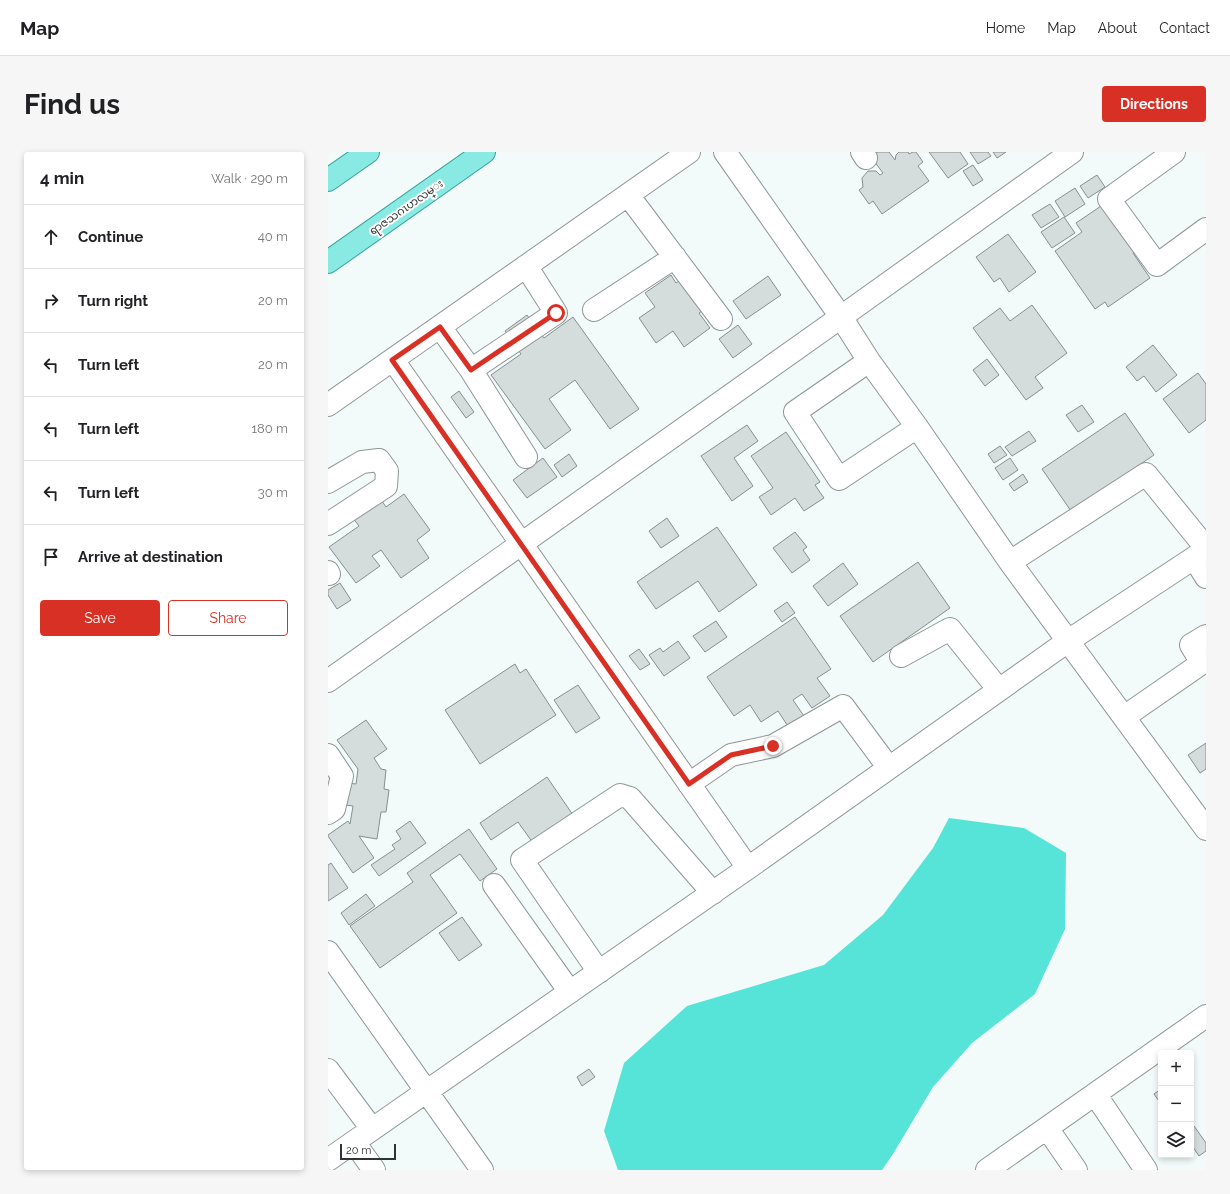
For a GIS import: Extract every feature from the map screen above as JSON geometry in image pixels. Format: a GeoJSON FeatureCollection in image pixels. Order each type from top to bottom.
{"type":"FeatureCollection","features":[{"type":"Feature","properties":{"kind":"main road"},"geometry":{"type":"LineString","coordinates":[[328,180],[368,152]]}},
{"type":"Feature","properties":{"kind":"main road","name":"ရာဇသဂၤဟလမ္း"},"geometry":{"type":"LineString","coordinates":[[328,262],[484,152]]}},
{"type":"Feature","properties":{"kind":"street"},"geometry":{"type":"LineString","coordinates":[[328,405],[689,152]]}},
{"type":"Feature","properties":{"kind":"street"},"geometry":{"type":"LineString","coordinates":[[725,152],[1010,562],[1206,829]]}},
{"type":"Feature","properties":{"kind":"street"},"geometry":{"type":"LineString","coordinates":[[328,681],[1072,152]]}},
{"type":"Feature","properties":{"kind":"street"},"geometry":{"type":"LineString","coordinates":[[1174,152],[1109,199],[1157,265],[1206,229]]}},
{"type":"Feature","properties":{"kind":"street"},"geometry":{"type":"LineString","coordinates":[[628,195],[721,319]]}},
{"type":"Feature","properties":{"kind":"street"},"geometry":{"type":"LineString","coordinates":[[594,310],[675,257]]}},
{"type":"Feature","properties":{"kind":"street"},"geometry":{"type":"LineString","coordinates":[[471,370],[556,313],[526,266]]}},
{"type":"Feature","properties":{"kind":"street"},"geometry":{"type":"LineString","coordinates":[[440,327],[471,370],[526,457]]}},
{"type":"Feature","properties":{"kind":"street"},"geometry":{"type":"LineString","coordinates":[[392,360],[748,868]]}},
{"type":"Feature","properties":{"kind":"street"},"geometry":{"type":"LineString","coordinates":[[869,361],[795,412],[838,479],[917,427]]}},
{"type":"Feature","properties":{"kind":"street"},"geometry":{"type":"LineString","coordinates":[[328,482],[362,462],[379,460],[387,471],[386,486],[328,524]]}},
{"type":"Feature","properties":{"kind":"street"},"geometry":{"type":"LineString","coordinates":[[1010,562],[1146,474],[1202,552],[1206,577]]}},
{"type":"Feature","properties":{"kind":"street"},"geometry":{"type":"LineString","coordinates":[[328,1160],[713,893],[1068,641],[1202,552]]}},
{"type":"Feature","properties":{"kind":"street"},"geometry":{"type":"LineString","coordinates":[[901,656],[950,629],[999,690]]}},
{"type":"Feature","properties":{"kind":"street"},"geometry":{"type":"LineString","coordinates":[[1124,717],[1202,663],[1191,645],[1206,636]]}},
{"type":"Feature","properties":{"kind":"street"},"geometry":{"type":"LineString","coordinates":[[689,784],[731,755],[773,746],[843,706],[889,768]]}},
{"type":"Feature","properties":{"kind":"street"},"geometry":{"type":"LineString","coordinates":[[328,755],[342,776],[334,809],[328,813]]}},
{"type":"Feature","properties":{"kind":"street"},"geometry":{"type":"LineString","coordinates":[[599,972],[522,860],[620,795],[630,798],[713,893]]}},
{"type":"Feature","properties":{"kind":"street"},"geometry":{"type":"LineString","coordinates":[[494,885],[570,992]]}},
{"type":"Feature","properties":{"kind":"street"},"geometry":{"type":"LineString","coordinates":[[328,952],[482,1170]]}},
{"type":"Feature","properties":{"kind":"street"},"geometry":{"type":"LineString","coordinates":[[987,1170],[1206,1016]]}},
{"type":"Feature","properties":{"kind":"street"},"geometry":{"type":"LineString","coordinates":[[328,1070],[372,1129]]}},
{"type":"Feature","properties":{"kind":"street"},"geometry":{"type":"LineString","coordinates":[[1095,1094],[1146,1170]]}},
{"type":"Feature","properties":{"kind":"street"},"geometry":{"type":"LineString","coordinates":[[1047,1128],[1076,1170]]}},
{"type":"Feature","properties":{"kind":"street"},"geometry":{"type":"LineString","coordinates":[[354,1142],[374,1170]]}},
{"type":"Feature","properties":{"kind":"water"},"geometry":{"type":"Polygon","coordinates":[[[949,818],[1024,828],[1066,853],[1065,929],[1035,994],[972,1043],[933,1087],[882,1170],[618,1170],[604,1131],[624,1063],[687,1006],[824,965],[883,915],[933,848],[949,818]]]}},
{"type":"Feature","properties":{"kind":"building"},"geometry":{"type":"Polygon","coordinates":[[[878,152],[889,152],[895,160],[896,155],[899,152],[908,152],[909,154],[916,152],[923,162],[918,166],[929,181],[882,214],[873,201],[869,204],[859,190],[863,187],[862,178],[868,171],[876,171],[880,175],[883,173],[871,157],[878,152]]]}},
{"type":"Feature","properties":{"kind":"building"},"geometry":{"type":"Polygon","coordinates":[[[929,152],[960,152],[968,164],[948,178],[929,152]]]}},
{"type":"Feature","properties":{"kind":"building"},"geometry":{"type":"Polygon","coordinates":[[[970,152],[988,152],[991,156],[978,164],[970,152]]]}},
{"type":"Feature","properties":{"kind":"building"},"geometry":{"type":"Polygon","coordinates":[[[993,152],[1006,152],[997,158],[993,152]]]}},
{"type":"Feature","properties":{"kind":"building"},"geometry":{"type":"Polygon","coordinates":[[[973,165],[983,180],[973,186],[963,171],[973,165]]]}},
{"type":"Feature","properties":{"kind":"building"},"geometry":{"type":"Polygon","coordinates":[[[1097,175],[1105,187],[1088,198],[1080,186],[1097,175]]]}},
{"type":"Feature","properties":{"kind":"building"},"geometry":{"type":"Polygon","coordinates":[[[1075,188],[1085,204],[1065,217],[1055,201],[1075,188]]]}},
{"type":"Feature","properties":{"kind":"building"},"geometry":{"type":"Polygon","coordinates":[[[1050,204],[1059,217],[1041,228],[1032,215],[1050,204]]]}},
{"type":"Feature","properties":{"kind":"building"},"geometry":{"type":"Polygon","coordinates":[[[1101,206],[1116,228],[1129,219],[1146,244],[1133,253],[1150,278],[1108,307],[1105,302],[1095,309],[1055,251],[1082,232],[1076,223],[1101,206]]]}},
{"type":"Feature","properties":{"kind":"building"},"geometry":{"type":"Polygon","coordinates":[[[1064,217],[1075,233],[1052,248],[1041,232],[1064,217]]]}},
{"type":"Feature","properties":{"kind":"building"},"geometry":{"type":"Polygon","coordinates":[[[1008,234],[1036,272],[1009,292],[1000,278],[994,282],[976,257],[1008,234]]]}},
{"type":"Feature","properties":{"kind":"building"},"geometry":{"type":"Polygon","coordinates":[[[671,275],[676,283],[683,278],[705,309],[699,313],[710,328],[684,347],[673,331],[656,343],[639,318],[655,307],[645,293],[671,275]]]}},
{"type":"Feature","properties":{"kind":"building"},"geometry":{"type":"Polygon","coordinates":[[[768,276],[781,295],[746,319],[733,301],[768,276]]]}},
{"type":"Feature","properties":{"kind":"building"},"geometry":{"type":"Polygon","coordinates":[[[1032,305],[1067,353],[1035,377],[1043,388],[1026,400],[973,328],[1000,308],[1010,321],[1032,305]]]}},
{"type":"Feature","properties":{"kind":"building"},"geometry":{"type":"Polygon","coordinates":[[[527,315],[544,338],[573,317],[639,409],[610,429],[575,380],[549,399],[571,430],[545,449],[491,375],[521,354],[505,331],[527,315]]]}},
{"type":"Feature","properties":{"kind":"building"},"geometry":{"type":"Polygon","coordinates":[[[738,325],[752,344],[733,358],[719,339],[738,325]]]}},
{"type":"Feature","properties":{"kind":"building"},"geometry":{"type":"Polygon","coordinates":[[[1153,345],[1177,375],[1156,392],[1144,376],[1137,381],[1126,367],[1153,345]]]}},
{"type":"Feature","properties":{"kind":"building"},"geometry":{"type":"Polygon","coordinates":[[[987,359],[999,375],[985,386],[973,370],[987,359]]]}},
{"type":"Feature","properties":{"kind":"building"},"geometry":{"type":"Polygon","coordinates":[[[1198,373],[1206,384],[1206,420],[1189,433],[1163,399],[1198,373]]]}},
{"type":"Feature","properties":{"kind":"building"},"geometry":{"type":"Polygon","coordinates":[[[459,391],[474,412],[466,418],[451,397],[459,391]]]}},
{"type":"Feature","properties":{"kind":"building"},"geometry":{"type":"Polygon","coordinates":[[[1082,405],[1094,422],[1078,432],[1066,415],[1082,405]]]}},
{"type":"Feature","properties":{"kind":"building"},"geometry":{"type":"Polygon","coordinates":[[[1125,413],[1154,455],[1071,511],[1042,469],[1125,413]]]}},
{"type":"Feature","properties":{"kind":"building"},"geometry":{"type":"Polygon","coordinates":[[[747,425],[758,441],[734,458],[753,486],[732,501],[701,456],[747,425]]]}},
{"type":"Feature","properties":{"kind":"building"},"geometry":{"type":"Polygon","coordinates":[[[1029,431],[1036,441],[1012,456],[1005,447],[1029,431]]]}},
{"type":"Feature","properties":{"kind":"building"},"geometry":{"type":"Polygon","coordinates":[[[786,432],[820,482],[815,485],[824,498],[804,511],[795,498],[771,515],[759,497],[773,488],[751,456],[786,432]]]}},
{"type":"Feature","properties":{"kind":"building"},"geometry":{"type":"Polygon","coordinates":[[[1000,446],[1007,455],[994,463],[988,454],[1000,446]]]}},
{"type":"Feature","properties":{"kind":"building"},"geometry":{"type":"Polygon","coordinates":[[[569,454],[577,466],[562,477],[554,465],[569,454]]]}},
{"type":"Feature","properties":{"kind":"building"},"geometry":{"type":"Polygon","coordinates":[[[543,458],[557,477],[527,498],[513,480],[543,458]]]}},
{"type":"Feature","properties":{"kind":"building"},"geometry":{"type":"Polygon","coordinates":[[[1010,458],[1018,470],[1003,480],[995,468],[1010,458]]]}},
{"type":"Feature","properties":{"kind":"building"},"geometry":{"type":"Polygon","coordinates":[[[1023,474],[1028,482],[1014,491],[1009,484],[1023,474]]]}},
{"type":"Feature","properties":{"kind":"building"},"geometry":{"type":"Polygon","coordinates":[[[371,485],[386,507],[404,494],[430,530],[417,540],[429,558],[401,578],[381,550],[372,556],[380,566],[356,583],[329,547],[359,526],[343,505],[371,485]]]}},
{"type":"Feature","properties":{"kind":"building"},"geometry":{"type":"Polygon","coordinates":[[[667,518],[679,536],[661,548],[649,531],[667,518]]]}},
{"type":"Feature","properties":{"kind":"building"},"geometry":{"type":"Polygon","coordinates":[[[717,527],[757,585],[719,612],[698,581],[656,609],[637,582],[717,527]]]}},
{"type":"Feature","properties":{"kind":"building"},"geometry":{"type":"Polygon","coordinates":[[[795,532],[807,547],[803,550],[810,560],[792,573],[773,548],[795,532]]]}},
{"type":"Feature","properties":{"kind":"building"},"geometry":{"type":"Polygon","coordinates":[[[918,562],[950,608],[873,662],[840,616],[918,562]]]}},
{"type":"Feature","properties":{"kind":"building"},"geometry":{"type":"Polygon","coordinates":[[[843,563],[858,584],[828,606],[813,586],[843,563]]]}},
{"type":"Feature","properties":{"kind":"building"},"geometry":{"type":"Polygon","coordinates":[[[340,583],[351,600],[337,609],[328,595],[328,590],[340,583]]]}},
{"type":"Feature","properties":{"kind":"building"},"geometry":{"type":"Polygon","coordinates":[[[787,602],[795,613],[782,622],[774,611],[787,602]]]}},
{"type":"Feature","properties":{"kind":"building"},"geometry":{"type":"Polygon","coordinates":[[[795,617],[831,669],[817,678],[830,696],[812,708],[802,694],[793,700],[813,729],[797,740],[778,711],[761,722],[750,705],[734,716],[707,677],[795,617]]]}},
{"type":"Feature","properties":{"kind":"building"},"geometry":{"type":"Polygon","coordinates":[[[716,621],[727,637],[705,652],[693,636],[716,621]]]}},
{"type":"Feature","properties":{"kind":"building"},"geometry":{"type":"Polygon","coordinates":[[[678,641],[690,658],[664,676],[649,655],[660,648],[663,652],[678,641]]]}},
{"type":"Feature","properties":{"kind":"building"},"geometry":{"type":"Polygon","coordinates":[[[639,649],[650,664],[640,670],[629,656],[639,649]]]}},
{"type":"Feature","properties":{"kind":"building"},"geometry":{"type":"Polygon","coordinates":[[[515,664],[520,673],[526,669],[556,715],[480,764],[445,710],[515,664]]]}},
{"type":"Feature","properties":{"kind":"building"},"geometry":{"type":"Polygon","coordinates":[[[578,685],[600,718],[576,733],[554,700],[578,685]]]}},
{"type":"Feature","properties":{"kind":"building"},"geometry":{"type":"Polygon","coordinates":[[[366,720],[387,749],[374,758],[381,769],[386,770],[384,789],[389,790],[386,812],[381,812],[377,839],[359,836],[374,858],[353,873],[328,835],[348,821],[350,824],[353,806],[329,803],[332,781],[356,784],[358,769],[337,740],[366,720]]]}},
{"type":"Feature","properties":{"kind":"building"},"geometry":{"type":"Polygon","coordinates":[[[1206,743],[1206,769],[1200,773],[1188,755],[1206,743]]]}},
{"type":"Feature","properties":{"kind":"building"},"geometry":{"type":"Polygon","coordinates":[[[547,777],[573,815],[533,843],[518,822],[491,840],[480,823],[547,777]]]}},
{"type":"Feature","properties":{"kind":"building"},"geometry":{"type":"Polygon","coordinates":[[[410,821],[426,843],[379,876],[371,865],[395,849],[392,845],[401,839],[396,831],[410,821]]]}},
{"type":"Feature","properties":{"kind":"building"},"geometry":{"type":"Polygon","coordinates":[[[469,829],[497,869],[480,881],[460,854],[430,875],[457,913],[380,968],[350,926],[413,882],[407,873],[469,829]]]}},
{"type":"Feature","properties":{"kind":"building"},"geometry":{"type":"Polygon","coordinates":[[[331,863],[348,888],[328,901],[328,865],[331,863]]]}},
{"type":"Feature","properties":{"kind":"building"},"geometry":{"type":"Polygon","coordinates":[[[366,894],[375,906],[349,925],[341,913],[366,894]]]}},
{"type":"Feature","properties":{"kind":"building"},"geometry":{"type":"Polygon","coordinates":[[[462,917],[482,945],[459,961],[439,933],[462,917]]]}},
{"type":"Feature","properties":{"kind":"building"},"geometry":{"type":"Polygon","coordinates":[[[589,1069],[595,1077],[582,1086],[577,1077],[589,1069]]]}},
{"type":"Feature","properties":{"kind":"building"},"geometry":{"type":"Polygon","coordinates":[[[1158,1091],[1158,1100],[1154,1094],[1158,1091]]]}},
{"type":"Feature","properties":{"kind":"building"},"geometry":{"type":"Polygon","coordinates":[[[1194,1126],[1206,1143],[1206,1151],[1199,1156],[1194,1148],[1194,1126]]]}},
{"type":"Feature","properties":{"kind":"route"},"geometry":{"type":"LineString","coordinates":[[556,313],[471,370],[440,327],[392,360],[689,784],[731,755],[773,746]]}}]}
